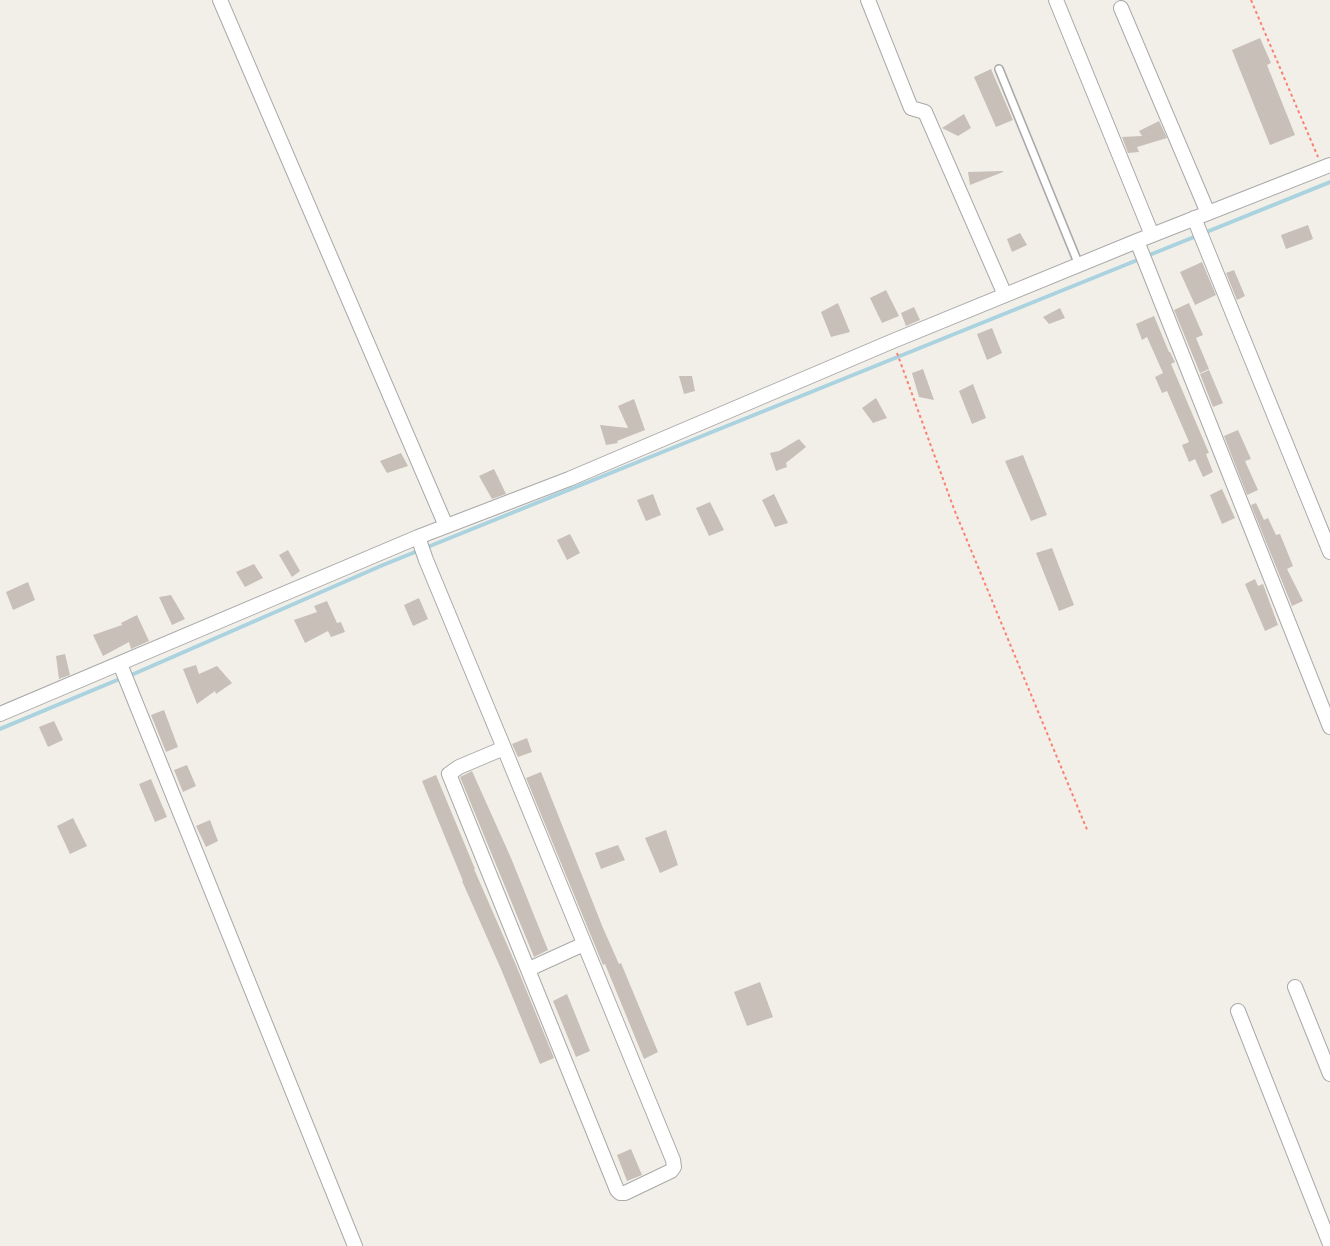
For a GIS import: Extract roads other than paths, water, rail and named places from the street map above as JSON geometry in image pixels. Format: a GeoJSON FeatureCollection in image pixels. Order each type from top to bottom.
{"type":"FeatureCollection","features":[{"type":"Feature","properties":{"kind":"street"},"geometry":{"type":"LineString","coordinates":[[220,0],[446,526]]}},
{"type":"Feature","properties":{"kind":"street"},"geometry":{"type":"LineString","coordinates":[[868,0],[911,108],[925,112],[1005,295]]}},
{"type":"Feature","properties":{"kind":"street"},"geometry":{"type":"LineString","coordinates":[[1056,0],[1152,235]]}},
{"type":"Feature","properties":{"kind":"street"},"geometry":{"type":"LineString","coordinates":[[1121,9],[1200,219],[1204,242],[1330,552]]}},
{"type":"Feature","properties":{"kind":"street"},"geometry":{"type":"LineString","coordinates":[[0,714],[121,667],[446,526],[569,479],[1005,295],[1327,167]]}},
{"type":"Feature","properties":{"kind":"street"},"geometry":{"type":"LineString","coordinates":[[1138,244],[1330,727]]}},
{"type":"Feature","properties":{"kind":"street"},"geometry":{"type":"LineString","coordinates":[[419,539],[426,560],[504,748],[674,1167],[671,1171],[625,1193],[617,1190],[449,774],[459,767],[504,748]]}},
{"type":"Feature","properties":{"kind":"street"},"geometry":{"type":"LineString","coordinates":[[121,667],[356,1246]]}},
{"type":"Feature","properties":{"kind":"street"},"geometry":{"type":"LineString","coordinates":[[529,969],[584,944]]}},
{"type":"Feature","properties":{"kind":"street"},"geometry":{"type":"LineString","coordinates":[[1295,987],[1330,1074]]}},
{"type":"Feature","properties":{"kind":"street"},"geometry":{"type":"LineString","coordinates":[[1238,1011],[1330,1244]]}},
{"type":"Feature","properties":{"kind":"lane"},"geometry":{"type":"LineString","coordinates":[[999,69],[1079,265]]}},
{"type":"Feature","properties":{"kind":"waterway"},"geometry":{"type":"LineString","coordinates":[[1147,256],[1330,182]]}},
{"type":"Feature","properties":{"kind":"waterway"},"geometry":{"type":"LineString","coordinates":[[129,676],[383,565],[1140,259]]}},
{"type":"Feature","properties":{"kind":"waterway"},"geometry":{"type":"LineString","coordinates":[[0,729],[122,678]]}}]}
